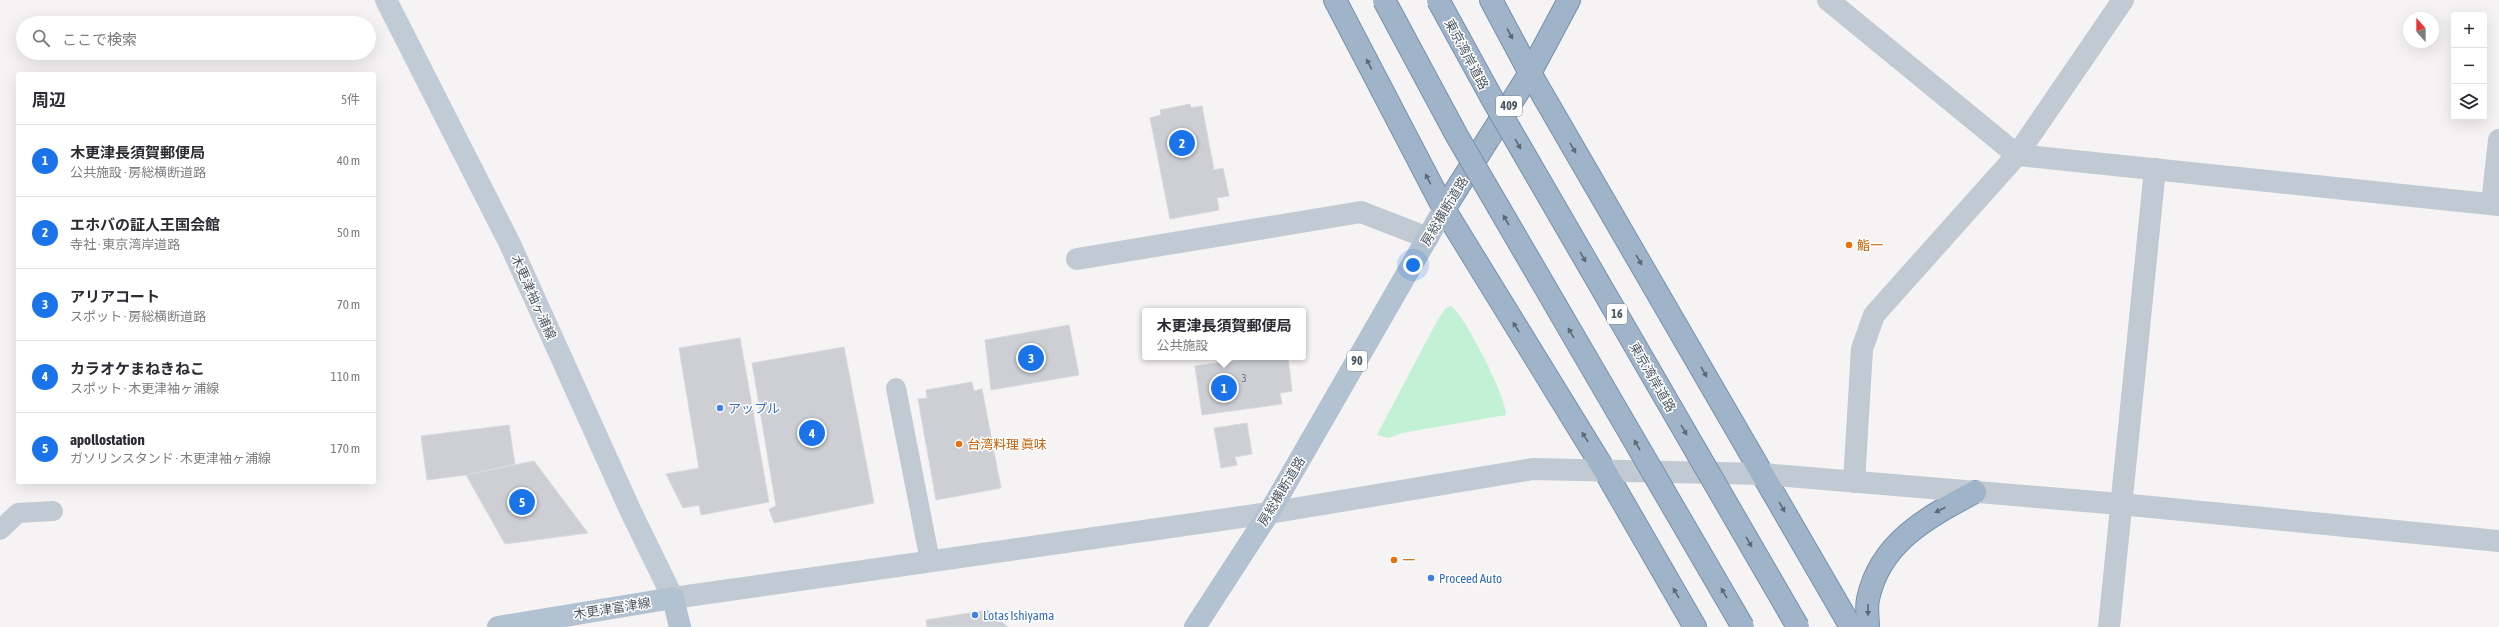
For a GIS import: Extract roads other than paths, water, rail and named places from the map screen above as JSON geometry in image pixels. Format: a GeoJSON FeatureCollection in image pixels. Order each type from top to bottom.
{"type":"FeatureCollection","features":[{"type":"Feature","properties":{"kind":"highway"},"geometry":{"type":"LineString","coordinates":[[1336,0],[1444,209],[1605,471],[1695,627]]}},
{"type":"Feature","properties":{"kind":"highway"},"geometry":{"type":"LineString","coordinates":[[1384,0],[1456,136],[1743,627]]}},
{"type":"Feature","properties":{"kind":"highway","name":"東京湾岸道路"},"geometry":{"type":"LineString","coordinates":[[1438,0],[1494,102],[1798,627]]}},
{"type":"Feature","properties":{"kind":"highway"},"geometry":{"type":"LineString","coordinates":[[1491,0],[1530,73],[1851,627]]}},
{"type":"Feature","properties":{"kind":"highway","name":"房総横断道路"},"geometry":{"type":"LineString","coordinates":[[1444,209],[1530,73],[1569,0]]}},
{"type":"Feature","properties":{"kind":"highway"},"geometry":{"type":"LineString","coordinates":[[1868,627],[1868,600],[1878,568],[1901,540],[1929,516],[1975,492]]}},
{"type":"Feature","properties":{"kind":"main road","name":"木更津袖ヶ浦線"},"geometry":{"type":"LineString","coordinates":[[386,0],[510,244],[631,512],[673,598]]}},
{"type":"Feature","properties":{"kind":"main road","name":"房総横断道路"},"geometry":{"type":"LineString","coordinates":[[1196,627],[1269,512],[1444,209]]}},
{"type":"Feature","properties":{"kind":"main road","name":"木更津富津線"},"geometry":{"type":"LineString","coordinates":[[498,627],[673,598]]}},
{"type":"Feature","properties":{"kind":"main road"},"geometry":{"type":"LineString","coordinates":[[673,598],[680,627]]}},
{"type":"Feature","properties":{"kind":"street"},"geometry":{"type":"LineString","coordinates":[[1828,0],[2017,155],[2495,205],[2499,140]]}},
{"type":"Feature","properties":{"kind":"street"},"geometry":{"type":"LineString","coordinates":[[1854,482],[1862,349],[1874,315],[2017,155],[2123,0]]}},
{"type":"Feature","properties":{"kind":"street"},"geometry":{"type":"LineString","coordinates":[[2109,627],[2154,170]]}},
{"type":"Feature","properties":{"kind":"street"},"geometry":{"type":"LineString","coordinates":[[1077,259],[1360,212],[1428,238]]}},
{"type":"Feature","properties":{"kind":"street"},"geometry":{"type":"LineString","coordinates":[[673,598],[1269,512],[1533,470],[1763,474],[2120,504],[2499,541]]}},
{"type":"Feature","properties":{"kind":"lane"},"geometry":{"type":"LineString","coordinates":[[896,388],[930,561]]}},
{"type":"Feature","properties":{"kind":"lane"},"geometry":{"type":"LineString","coordinates":[[0,530],[18,513],[53,511]]}},
{"type":"Feature","properties":{"kind":"place","name":"エホバの証人王国会館"},"geometry":{"type":"Point","coordinates":[1182,143]}},
{"type":"Feature","properties":{"kind":"place","name":"鮨一"},"geometry":{"type":"Point","coordinates":[1849,245]}},
{"type":"Feature","properties":{"kind":"place","name":"アリアコート"},"geometry":{"type":"Point","coordinates":[1031,358]}},
{"type":"Feature","properties":{"kind":"place","name":"木更津長須賀郵便局"},"geometry":{"type":"Point","coordinates":[1224,388]}},
{"type":"Feature","properties":{"kind":"place","name":"アップル"},"geometry":{"type":"Point","coordinates":[720,408]}},
{"type":"Feature","properties":{"kind":"place","name":"カラオケまねきねこ"},"geometry":{"type":"Point","coordinates":[812,433]}},
{"type":"Feature","properties":{"kind":"place","name":"台湾料理 眞味"},"geometry":{"type":"Point","coordinates":[959,444]}},
{"type":"Feature","properties":{"kind":"place","name":"apollostation"},"geometry":{"type":"Point","coordinates":[522,502]}},
{"type":"Feature","properties":{"kind":"place","name":"一"},"geometry":{"type":"Point","coordinates":[1394,560]}},
{"type":"Feature","properties":{"kind":"place","name":"Proceed Auto"},"geometry":{"type":"Point","coordinates":[1431,578]}},
{"type":"Feature","properties":{"kind":"place","name":"Lotas Ishiyama"},"geometry":{"type":"Point","coordinates":[975,615]}}]}
